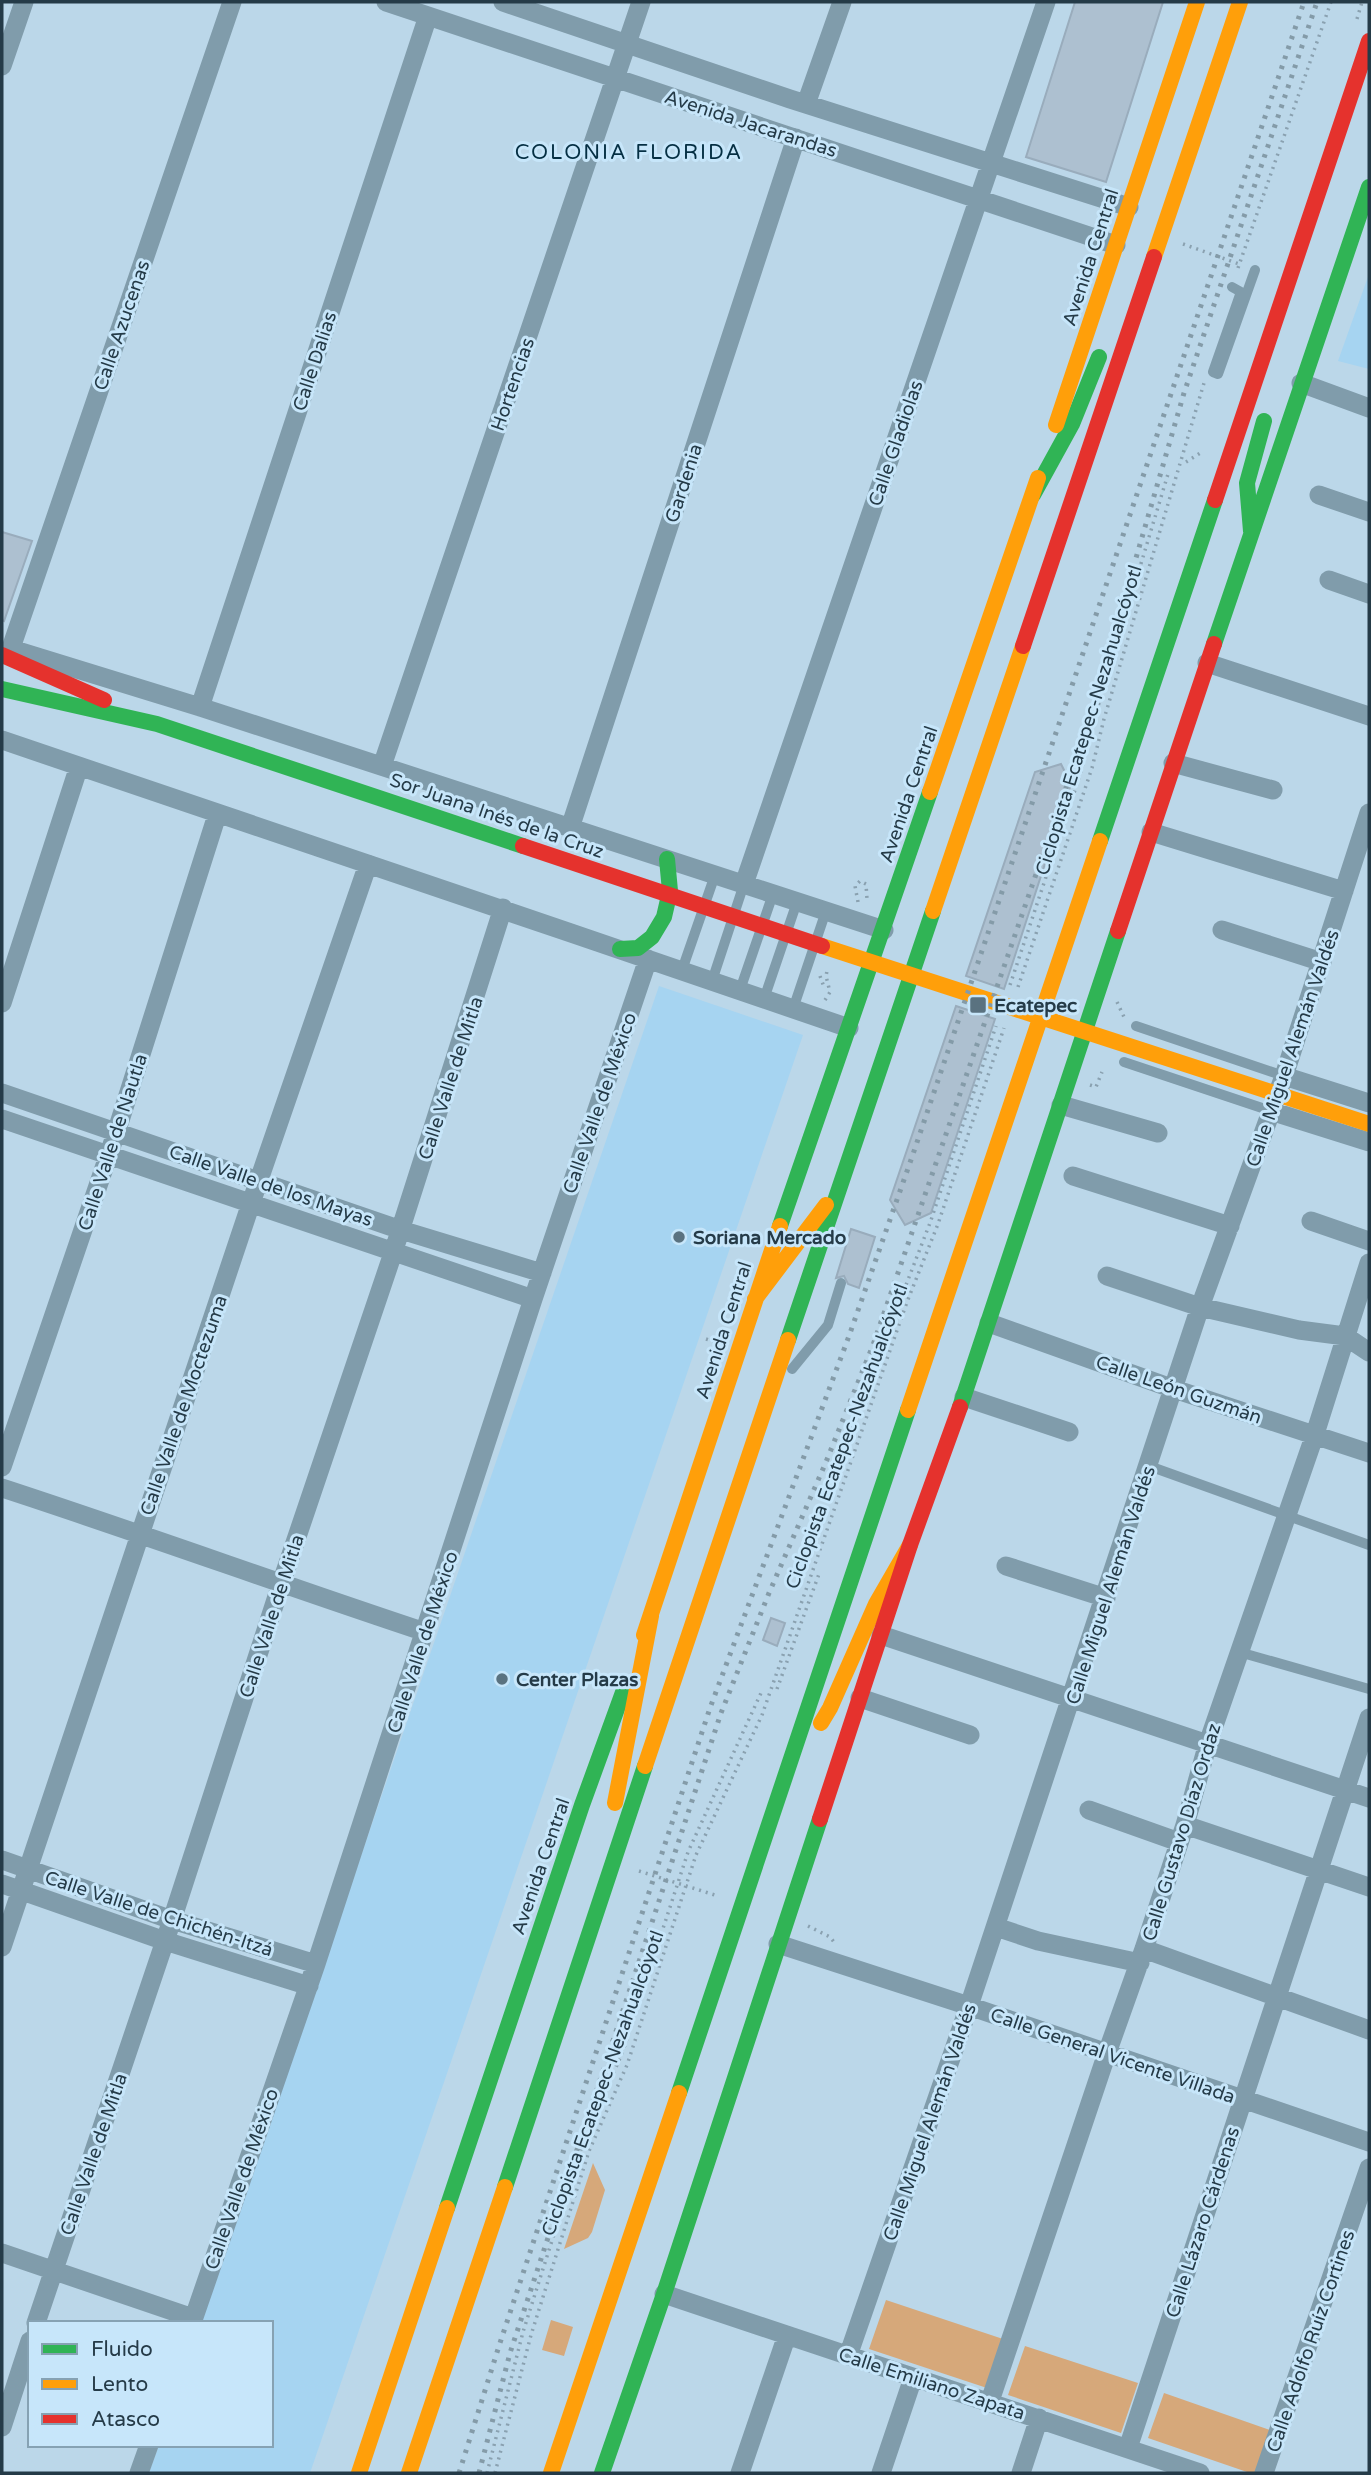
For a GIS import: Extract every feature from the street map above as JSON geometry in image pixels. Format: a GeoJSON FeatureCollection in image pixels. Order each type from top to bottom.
{"type":"FeatureCollection","features":[{"type":"Feature","properties":{"kind":"main road","name":"Avenida Central"},"geometry":{"type":"LineString","coordinates":[[359,2473],[582,1805],[651,1616],[755,1299],[1033,495],[1197,2]]}},
{"type":"Feature","properties":{"kind":"main road"},"geometry":{"type":"LineString","coordinates":[[409,2473],[1240,2]]}},
{"type":"Feature","properties":{"kind":"main road"},"geometry":{"type":"LineString","coordinates":[[551,2473],[1369,41]]}},
{"type":"Feature","properties":{"kind":"main road"},"geometry":{"type":"LineString","coordinates":[[602,2473],[664,2294],[910,1545],[964,1398],[1173,763],[1369,187]]}},
{"type":"Feature","properties":{"kind":"main road"},"geometry":{"type":"LineString","coordinates":[[1033,495],[1072,424],[1110,336],[1145,285]]}},
{"type":"Feature","properties":{"kind":"main road"},"geometry":{"type":"LineString","coordinates":[[1276,318],[1279,364]]}},
{"type":"Feature","properties":{"kind":"main road"},"geometry":{"type":"LineString","coordinates":[[1251,531],[1247,483],[1269,403]]}},
{"type":"Feature","properties":{"kind":"main road","name":"Sor Juana Inés de la Cruz"},"geometry":{"type":"LineString","coordinates":[[5,650],[157,724]]}},
{"type":"Feature","properties":{"kind":"main road","name":"Sor Juana Inés de la Cruz"},"geometry":{"type":"LineString","coordinates":[[2,689],[157,724],[193,735],[824,947],[1369,1124]]}},
{"type":"Feature","properties":{"kind":"main road"},"geometry":{"type":"LineString","coordinates":[[620,949],[638,948],[652,937],[663,917],[670,891],[667,859]]}},
{"type":"Feature","properties":{"kind":"main road"},"geometry":{"type":"LineString","coordinates":[[755,1299],[842,1184]]}},
{"type":"Feature","properties":{"kind":"main road"},"geometry":{"type":"LineString","coordinates":[[783,1784],[830,1708],[876,1604],[910,1545]]}},
{"type":"Feature","properties":{"kind":"main road"},"geometry":{"type":"LineString","coordinates":[[590,1933],[651,1616]]}},
{"type":"Feature","properties":{"kind":"street"},"geometry":{"type":"LineString","coordinates":[[2,66],[24,2]]}},
{"type":"Feature","properties":{"kind":"street","name":"Calle Azucenas"},"geometry":{"type":"LineString","coordinates":[[5,650],[232,2]]}},
{"type":"Feature","properties":{"kind":"street","name":"Avenida Jacarandas"},"geometry":{"type":"LineString","coordinates":[[386,2],[1116,245]]}},
{"type":"Feature","properties":{"kind":"street","name":"Avenida Jacarandas"},"geometry":{"type":"LineString","coordinates":[[503,2],[806,104],[1129,206]]}},
{"type":"Feature","properties":{"kind":"street","name":"Hortencias"},"geometry":{"type":"LineString","coordinates":[[382,766],[641,2]]}},
{"type":"Feature","properties":{"kind":"street"},"geometry":{"type":"LineString","coordinates":[[806,104],[842,2]]}},
{"type":"Feature","properties":{"kind":"street","name":"Calle Gladiolas"},"geometry":{"type":"LineString","coordinates":[[744,884],[1046,2]]}},
{"type":"Feature","properties":{"kind":"street","name":"Calle Dalias"},"geometry":{"type":"LineString","coordinates":[[200,707],[428,16]]}},
{"type":"Feature","properties":{"kind":"street","name":"Gardenia"},"geometry":{"type":"LineString","coordinates":[[570,828],[796,138]]}},
{"type":"Feature","properties":{"kind":"street"},"geometry":{"type":"LineString","coordinates":[[1301,383],[1369,408]]}},
{"type":"Feature","properties":{"kind":"street"},"geometry":{"type":"LineString","coordinates":[[1319,495],[1369,512]]}},
{"type":"Feature","properties":{"kind":"street"},"geometry":{"type":"LineString","coordinates":[[1329,580],[1369,594]]}},
{"type":"Feature","properties":{"kind":"street"},"geometry":{"type":"LineString","coordinates":[[5,650],[200,707],[884,930]]}},
{"type":"Feature","properties":{"kind":"street"},"geometry":{"type":"LineString","coordinates":[[1208,663],[1369,716]]}},
{"type":"Feature","properties":{"kind":"street"},"geometry":{"type":"LineString","coordinates":[[2,740],[217,815],[503,908],[849,1028]]}},
{"type":"Feature","properties":{"kind":"street"},"geometry":{"type":"LineString","coordinates":[[1173,763],[1273,790]]}},
{"type":"Feature","properties":{"kind":"street"},"geometry":{"type":"LineString","coordinates":[[2,1003],[79,766]]}},
{"type":"Feature","properties":{"kind":"street","name":"Calle Miguel Alemán Valdés"},"geometry":{"type":"LineString","coordinates":[[848,2356],[970,2006],[1200,1307],[1284,1076],[1369,813]]}},
{"type":"Feature","properties":{"kind":"street","name":"Calle Valle de Nautla"},"geometry":{"type":"LineString","coordinates":[[2,1467],[116,1133],[217,815]]}},
{"type":"Feature","properties":{"kind":"street"},"geometry":{"type":"LineString","coordinates":[[1151,832],[1344,891]]}},
{"type":"Feature","properties":{"kind":"street","name":"Calle Valle de Moctezuma"},"geometry":{"type":"LineString","coordinates":[[2,1947],[251,1203],[368,864]]}},
{"type":"Feature","properties":{"kind":"street","name":"Calle Valle de Mitla"},"geometry":{"type":"LineString","coordinates":[[37,2321],[173,1920],[281,1584],[401,1230],[503,908]]}},
{"type":"Feature","properties":{"kind":"street"},"geometry":{"type":"LineString","coordinates":[[1222,930],[1322,962]]}},
{"type":"Feature","properties":{"kind":"street","name":"Calle Valle de México"},"geometry":{"type":"LineString","coordinates":[[192,2320],[309,1986],[533,1299],[648,959]]}},
{"type":"Feature","properties":{"kind":"street"},"geometry":{"type":"LineString","coordinates":[[1284,1076],[1369,1103]]}},
{"type":"Feature","properties":{"kind":"street","name":"Calle Valle de los Mayas"},"geometry":{"type":"LineString","coordinates":[[2,1093],[401,1230],[542,1273]]}},
{"type":"Feature","properties":{"kind":"street"},"geometry":{"type":"LineString","coordinates":[[1061,1105],[1158,1133]]}},
{"type":"Feature","properties":{"kind":"street"},"geometry":{"type":"LineString","coordinates":[[1271,1111],[1369,1142]]}},
{"type":"Feature","properties":{"kind":"street","name":"Calle Valle de los Mayas"},"geometry":{"type":"LineString","coordinates":[[2,1119],[533,1299]]}},
{"type":"Feature","properties":{"kind":"street"},"geometry":{"type":"LineString","coordinates":[[1073,1176],[1230,1226]]}},
{"type":"Feature","properties":{"kind":"street"},"geometry":{"type":"LineString","coordinates":[[1311,1221],[1369,1241]]}},
{"type":"Feature","properties":{"kind":"street","name":"Calle Gustavo Díaz Ordaz"},"geometry":{"type":"LineString","coordinates":[[990,2401],[1142,1956],[1208,1743],[1315,1434],[1369,1263]]}},
{"type":"Feature","properties":{"kind":"street"},"geometry":{"type":"LineString","coordinates":[[1107,1276],[1200,1307],[1299,1330],[1345,1336],[1369,1352]]}},
{"type":"Feature","properties":{"kind":"street","name":"Calle León Guzmán"},"geometry":{"type":"LineString","coordinates":[[989,1323],[1174,1389],[1369,1453]]}},
{"type":"Feature","properties":{"kind":"street"},"geometry":{"type":"LineString","coordinates":[[964,1398],[1069,1432]]}},
{"type":"Feature","properties":{"kind":"street"},"geometry":{"type":"LineString","coordinates":[[2,1488],[425,1632]]}},
{"type":"Feature","properties":{"kind":"street"},"geometry":{"type":"LineString","coordinates":[[1006,1566],[1105,1598]]}},
{"type":"Feature","properties":{"kind":"street"},"geometry":{"type":"LineString","coordinates":[[881,1635],[1369,1798]]}},
{"type":"Feature","properties":{"kind":"street"},"geometry":{"type":"LineString","coordinates":[[860,1698],[970,1735]]}},
{"type":"Feature","properties":{"kind":"street","name":"Calle Lázaro Cárdenas"},"geometry":{"type":"LineString","coordinates":[[1128,2448],[1369,1718]]}},
{"type":"Feature","properties":{"kind":"street"},"geometry":{"type":"LineString","coordinates":[[1089,1810],[1182,1833],[1369,1886]]}},
{"type":"Feature","properties":{"kind":"street","name":"Calle Valle de Chichén-Itzá"},"geometry":{"type":"LineString","coordinates":[[2,1860],[173,1920],[316,1964]]}},
{"type":"Feature","properties":{"kind":"street","name":"Calle Valle de Chichén-Itzá"},"geometry":{"type":"LineString","coordinates":[[2,1884],[165,1941],[309,1986]]}},
{"type":"Feature","properties":{"kind":"street"},"geometry":{"type":"LineString","coordinates":[[996,1927],[1038,1941],[1142,1956],[1369,2029]]}},
{"type":"Feature","properties":{"kind":"street","name":"Calle General Vicente Villada"},"geometry":{"type":"LineString","coordinates":[[778,1944],[970,2006],[1369,2142]]}},
{"type":"Feature","properties":{"kind":"street","name":"Calle Adolfo Ruíz Cortines"},"geometry":{"type":"LineString","coordinates":[[1264,2473],[1369,2168]]}},
{"type":"Feature","properties":{"kind":"street"},"geometry":{"type":"LineString","coordinates":[[2,2253],[192,2320]]}},
{"type":"Feature","properties":{"kind":"street","name":"Calle Emiliano Zapata"},"geometry":{"type":"LineString","coordinates":[[664,2294],[1128,2448],[1169,2468],[1200,2473]]}},
{"type":"Feature","properties":{"kind":"street"},"geometry":{"type":"LineString","coordinates":[[740,2473],[787,2335]]}},
{"type":"Feature","properties":{"kind":"street"},"geometry":{"type":"LineString","coordinates":[[2,2427],[28,2347]]}},
{"type":"Feature","properties":{"kind":"street"},"geometry":{"type":"LineString","coordinates":[[881,2473],[913,2378]]}},
{"type":"Feature","properties":{"kind":"street"},"geometry":{"type":"LineString","coordinates":[[1021,2473],[1039,2418]]}},
{"type":"Feature","properties":{"kind":"street"},"geometry":{"type":"LineString","coordinates":[[139,2473],[148,2447]]}},
{"type":"Feature","properties":{"kind":"lane"},"geometry":{"type":"LineString","coordinates":[[1237,290],[1213,372],[1218,374],[1255,270]]}},
{"type":"Feature","properties":{"kind":"lane"},"geometry":{"type":"LineString","coordinates":[[682,970],[715,875]]}},
{"type":"Feature","properties":{"kind":"lane"},"geometry":{"type":"LineString","coordinates":[[712,981],[744,884]]}},
{"type":"Feature","properties":{"kind":"lane"},"geometry":{"type":"LineString","coordinates":[[740,990],[773,894]]}},
{"type":"Feature","properties":{"kind":"lane"},"geometry":{"type":"LineString","coordinates":[[764,999],[797,902]]}},
{"type":"Feature","properties":{"kind":"lane"},"geometry":{"type":"LineString","coordinates":[[793,1009],[825,911]]}},
{"type":"Feature","properties":{"kind":"lane"},"geometry":{"type":"LineString","coordinates":[[1136,1026],[1284,1076]]}},
{"type":"Feature","properties":{"kind":"lane"},"geometry":{"type":"LineString","coordinates":[[1124,1062],[1271,1111]]}},
{"type":"Feature","properties":{"kind":"lane"},"geometry":{"type":"LineString","coordinates":[[770,1398],[828,1325],[841,1283]]}},
{"type":"Feature","properties":{"kind":"lane"},"geometry":{"type":"LineString","coordinates":[[1149,1466],[1369,1545]]}},
{"type":"Feature","properties":{"kind":"lane"},"geometry":{"type":"LineString","coordinates":[[1240,1652],[1369,1689]]}},
{"type":"Feature","properties":{"kind":"path"},"geometry":{"type":"LineString","coordinates":[[1246,245],[1331,2]]}},
{"type":"Feature","properties":{"kind":"path"},"geometry":{"type":"LineString","coordinates":[[1178,243],[1255,270]]}},
{"type":"Feature","properties":{"kind":"path","name":"Ciclopista Ecatepec-Nezahualcóyotl"},"geometry":{"type":"LineString","coordinates":[[1017,989],[1092,768],[1199,398]]}},
{"type":"Feature","properties":{"kind":"path"},"geometry":{"type":"LineString","coordinates":[[849,905],[865,903],[868,896],[866,884],[860,881],[855,886],[859,899]]}},
{"type":"Feature","properties":{"kind":"path"},"geometry":{"type":"LineString","coordinates":[[811,975],[820,976],[824,987]]}},
{"type":"Feature","properties":{"kind":"path"},"geometry":{"type":"LineString","coordinates":[[817,998],[825,1001],[830,992],[826,976]]}},
{"type":"Feature","properties":{"kind":"path","name":"Ciclopista Ecatepec-Nezahualcóyotl"},"geometry":{"type":"LineString","coordinates":[[495,2473],[531,2335],[589,2151],[627,2065],[696,1855],[762,1715],[907,1303],[938,1224],[1004,1028]]}},
{"type":"Feature","properties":{"kind":"path"},"geometry":{"type":"LineString","coordinates":[[777,1689],[818,1574]]}},
{"type":"Feature","properties":{"kind":"path"},"geometry":{"type":"LineString","coordinates":[[487,2473],[523,2332],[582,2146],[623,2051],[688,1852],[761,1693]]}},
{"type":"Feature","properties":{"kind":"path"},"geometry":{"type":"LineString","coordinates":[[631,1868],[724,1898]]}},
{"type":"Feature","properties":{"kind":"path"},"geometry":{"type":"LineString","coordinates":[[803,1924],[830,1937]]}},
{"type":"Feature","properties":{"kind":"shaded area"},"geometry":{"type":"Polygon","coordinates":[[[1369,274],[1369,369],[1338,361],[1369,274]]]}},
{"type":"Feature","properties":{"kind":"shaded area","name":"Center Plazas"},"geometry":{"type":"Polygon","coordinates":[[[659,986],[803,1035],[310,2473],[149,2473],[158,2447],[273,2447],[273,2321],[202,2321],[659,986]]]}},
{"type":"Feature","properties":{"kind":"shaded area"},"geometry":{"type":"Polygon","coordinates":[[[593,2163],[605,2190],[592,2232],[588,2238],[564,2249],[593,2163]]]}},
{"type":"Feature","properties":{"kind":"shaded area"},"geometry":{"type":"Polygon","coordinates":[[[886,2300],[1003,2339],[987,2388],[869,2349],[886,2300]]]}},
{"type":"Feature","properties":{"kind":"shaded area"},"geometry":{"type":"Polygon","coordinates":[[[551,2320],[573,2327],[564,2356],[542,2350],[551,2320]]]}},
{"type":"Feature","properties":{"kind":"shaded area"},"geometry":{"type":"Polygon","coordinates":[[[1025,2346],[1138,2383],[1121,2433],[1008,2395],[1025,2346]]]}},
{"type":"Feature","properties":{"kind":"shaded area"},"geometry":{"type":"Polygon","coordinates":[[[1164,2393],[1273,2431],[1258,2473],[1250,2473],[1148,2438],[1164,2393]]]}},
{"type":"Feature","properties":{"kind":"building"},"geometry":{"type":"Polygon","coordinates":[[[1075,2],[1163,2],[1106,182],[1026,157],[1075,2]]]}},
{"type":"Feature","properties":{"kind":"building"},"geometry":{"type":"Polygon","coordinates":[[[2,532],[32,541],[4,621],[2,620],[2,532]]]}},
{"type":"Feature","properties":{"kind":"building"},"geometry":{"type":"Polygon","coordinates":[[[1061,764],[1071,784],[1004,989],[966,976],[1035,772],[1061,764]]]}},
{"type":"Feature","properties":{"kind":"building"},"geometry":{"type":"Polygon","coordinates":[[[956,1006],[995,1019],[931,1213],[905,1225],[890,1200],[956,1006]]]}},
{"type":"Feature","properties":{"kind":"building"},"geometry":{"type":"Polygon","coordinates":[[[851,1229],[875,1237],[859,1288],[848,1284],[844,1276],[836,1278],[851,1229]]]}},
{"type":"Feature","properties":{"kind":"building"},"geometry":{"type":"Polygon","coordinates":[[[771,1618],[785,1623],[777,1646],[763,1640],[771,1618]]]}},
{"type":"Feature","properties":{"kind":"railway"},"geometry":{"type":"LineString","coordinates":[[459,2473],[710,1708],[849,1336],[912,1157],[1304,2]]}},
{"type":"Feature","properties":{"kind":"railway"},"geometry":{"type":"LineString","coordinates":[[479,2473],[510,2353],[721,1713],[873,1345],[1069,779],[1184,393],[1317,2]]}},
{"type":"Feature","properties":{"kind":"traffic: fast"},"geometry":{"type":"LineString","coordinates":[[1214,644],[1369,187]]}},
{"type":"Feature","properties":{"kind":"traffic: fast"},"geometry":{"type":"LineString","coordinates":[[1033,495],[1072,424],[1099,357]]}},
{"type":"Feature","properties":{"kind":"traffic: fast"},"geometry":{"type":"LineString","coordinates":[[1251,531],[1247,483],[1264,421]]}},
{"type":"Feature","properties":{"kind":"traffic: fast"},"geometry":{"type":"LineString","coordinates":[[1100,841],[1215,500]]}},
{"type":"Feature","properties":{"kind":"traffic: fast"},"geometry":{"type":"LineString","coordinates":[[2,689],[157,724],[523,846]]}},
{"type":"Feature","properties":{"kind":"traffic: fast"},"geometry":{"type":"LineString","coordinates":[[780,1226],[930,792]]}},
{"type":"Feature","properties":{"kind":"traffic: fast"},"geometry":{"type":"LineString","coordinates":[[620,949],[638,948],[652,937],[664,917],[670,891],[667,859]]}},
{"type":"Feature","properties":{"kind":"traffic: fast"},"geometry":{"type":"LineString","coordinates":[[788,1340],[933,911]]}},
{"type":"Feature","properties":{"kind":"traffic: fast"},"geometry":{"type":"LineString","coordinates":[[960,1407],[1118,931]]}},
{"type":"Feature","properties":{"kind":"traffic: fast"},"geometry":{"type":"LineString","coordinates":[[679,2093],[908,1410]]}},
{"type":"Feature","properties":{"kind":"traffic: fast"},"geometry":{"type":"LineString","coordinates":[[447,2208],[582,1805],[626,1684]]}},
{"type":"Feature","properties":{"kind":"traffic: fast"},"geometry":{"type":"LineString","coordinates":[[505,2187],[645,1766]]}},
{"type":"Feature","properties":{"kind":"traffic: fast"},"geometry":{"type":"LineString","coordinates":[[602,2473],[664,2294],[820,1819]]}},
{"type":"Feature","properties":{"kind":"traffic: slow"},"geometry":{"type":"LineString","coordinates":[[1056,425],[1197,2]]}},
{"type":"Feature","properties":{"kind":"traffic: slow"},"geometry":{"type":"LineString","coordinates":[[1154,257],[1240,2]]}},
{"type":"Feature","properties":{"kind":"traffic: slow"},"geometry":{"type":"LineString","coordinates":[[930,792],[1038,478]]}},
{"type":"Feature","properties":{"kind":"traffic: slow"},"geometry":{"type":"LineString","coordinates":[[933,911],[1023,646]]}},
{"type":"Feature","properties":{"kind":"traffic: slow"},"geometry":{"type":"LineString","coordinates":[[908,1410],[1100,841]]}},
{"type":"Feature","properties":{"kind":"traffic: slow"},"geometry":{"type":"LineString","coordinates":[[822,946],[1369,1124]]}},
{"type":"Feature","properties":{"kind":"traffic: slow"},"geometry":{"type":"LineString","coordinates":[[755,1299],[826,1205]]}},
{"type":"Feature","properties":{"kind":"traffic: slow"},"geometry":{"type":"LineString","coordinates":[[644,1635],[780,1226]]}},
{"type":"Feature","properties":{"kind":"traffic: slow"},"geometry":{"type":"LineString","coordinates":[[645,1766],[788,1340]]}},
{"type":"Feature","properties":{"kind":"traffic: slow"},"geometry":{"type":"LineString","coordinates":[[821,1723],[876,1604],[910,1545]]}},
{"type":"Feature","properties":{"kind":"traffic: slow"},"geometry":{"type":"LineString","coordinates":[[615,1803],[651,1616]]}},
{"type":"Feature","properties":{"kind":"traffic: slow"},"geometry":{"type":"LineString","coordinates":[[551,2473],[679,2093]]}},
{"type":"Feature","properties":{"kind":"traffic: slow"},"geometry":{"type":"LineString","coordinates":[[409,2473],[505,2187]]}},
{"type":"Feature","properties":{"kind":"traffic: slow"},"geometry":{"type":"LineString","coordinates":[[359,2473],[447,2208]]}},
{"type":"Feature","properties":{"kind":"traffic: jam"},"geometry":{"type":"LineString","coordinates":[[1215,500],[1369,41]]}},
{"type":"Feature","properties":{"kind":"traffic: jam"},"geometry":{"type":"LineString","coordinates":[[1023,646],[1154,257]]}},
{"type":"Feature","properties":{"kind":"traffic: jam"},"geometry":{"type":"LineString","coordinates":[[1118,931],[1214,644]]}},
{"type":"Feature","properties":{"kind":"traffic: jam"},"geometry":{"type":"LineString","coordinates":[[2,655],[104,700]]}},
{"type":"Feature","properties":{"kind":"traffic: jam"},"geometry":{"type":"LineString","coordinates":[[523,846],[822,946]]}},
{"type":"Feature","properties":{"kind":"traffic: jam"},"geometry":{"type":"LineString","coordinates":[[820,1819],[910,1545],[960,1407]]}},
{"type":"Feature","properties":{"kind":"place","name":"Ecatepec"},"geometry":{"type":"Point","coordinates":[978,1005]}},
{"type":"Feature","properties":{"kind":"place","name":"Soriana Mercado"},"geometry":{"type":"Point","coordinates":[679,1237]}},
{"type":"Feature","properties":{"kind":"place","name":"Center Plazas"},"geometry":{"type":"Point","coordinates":[502,1679]}},
{"type":"Feature","properties":{"kind":"district","name":"COLONIA FLORIDA"},"geometry":{"type":"Point","coordinates":[629,152]}}]}
